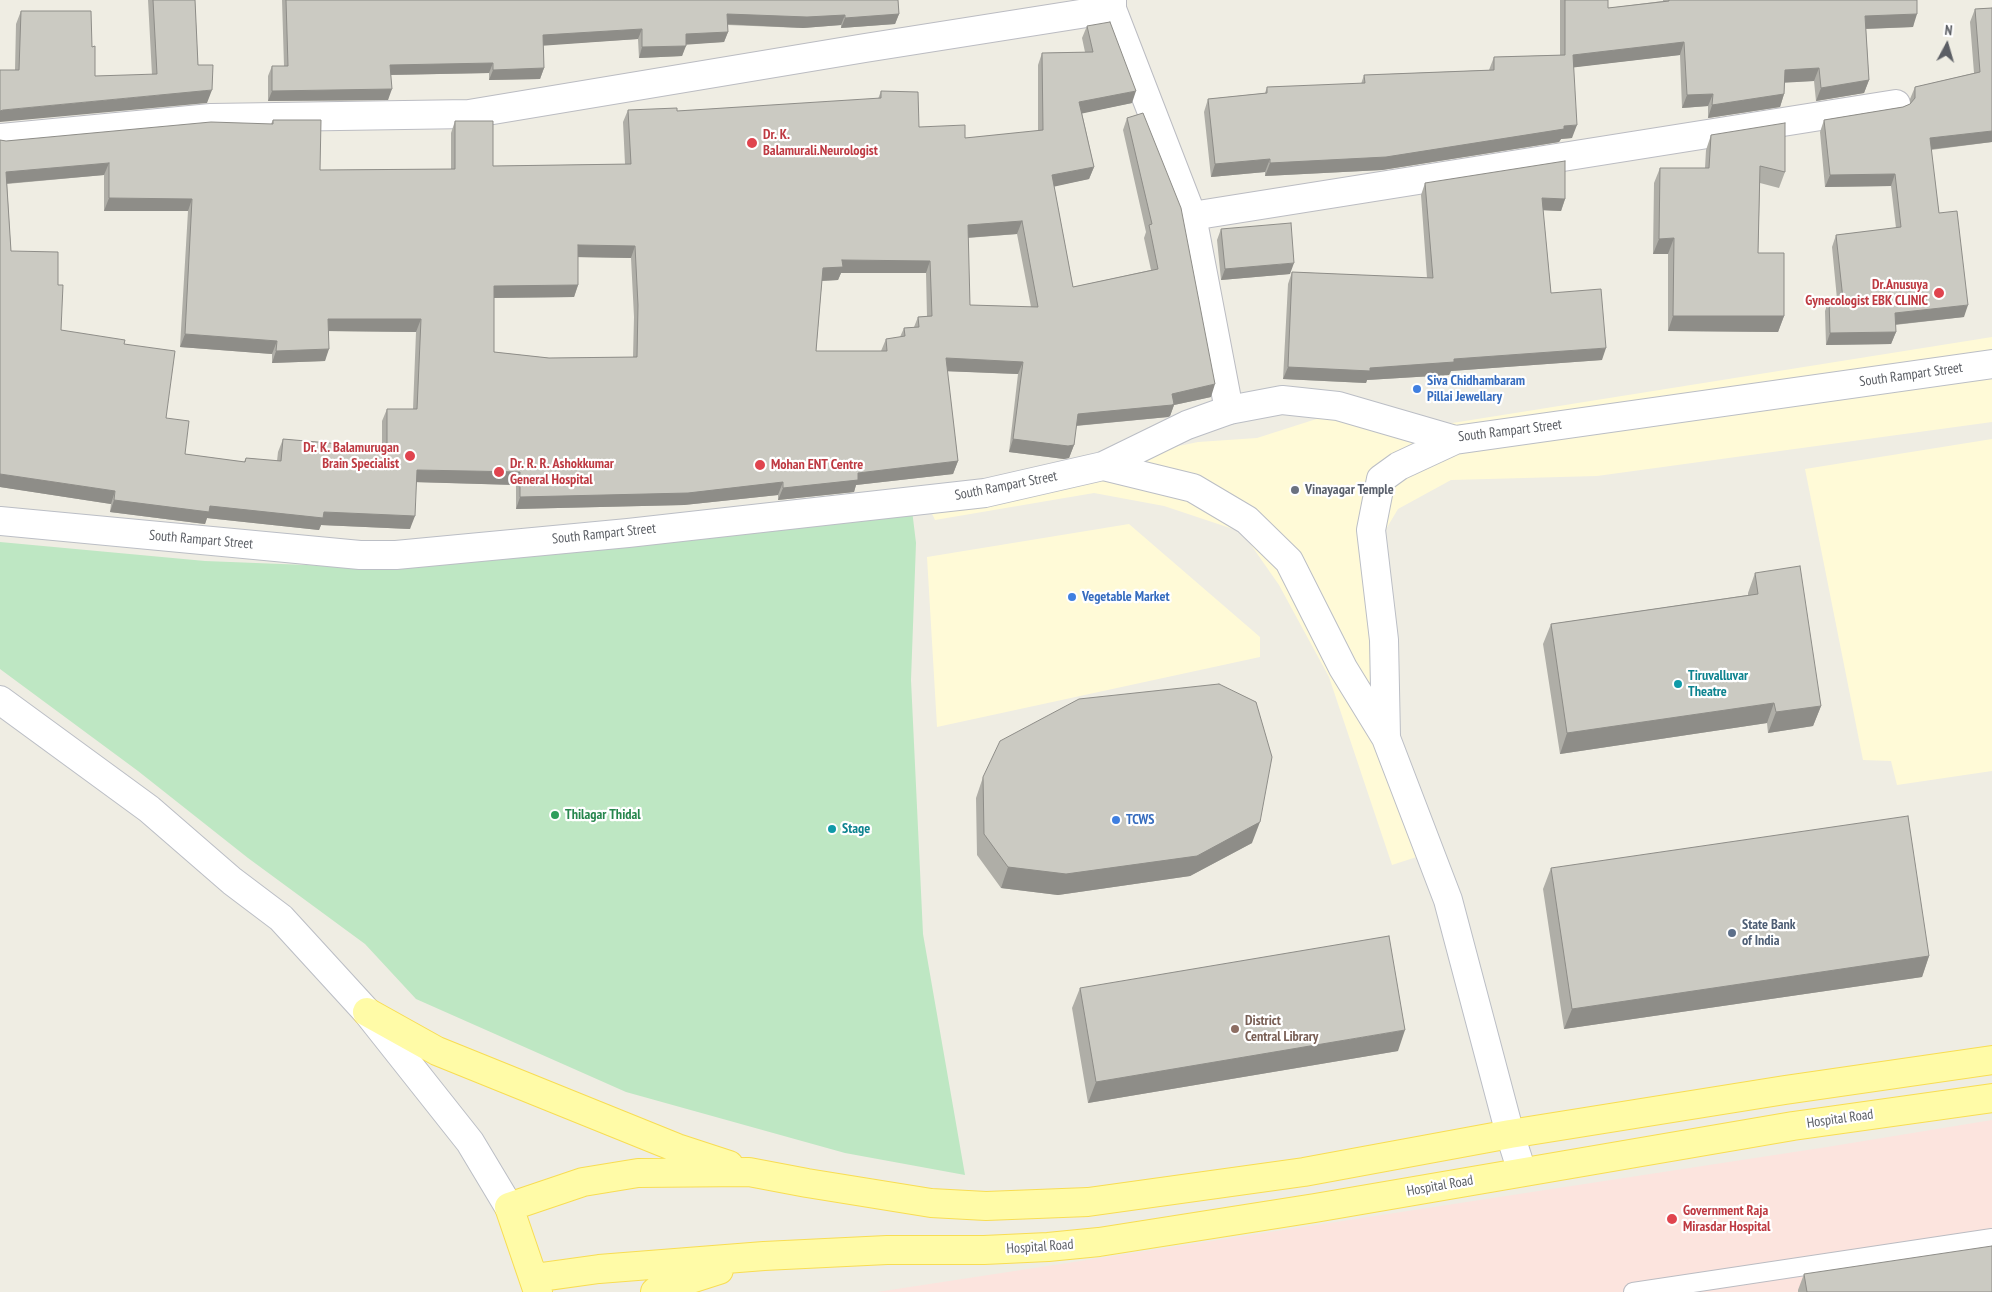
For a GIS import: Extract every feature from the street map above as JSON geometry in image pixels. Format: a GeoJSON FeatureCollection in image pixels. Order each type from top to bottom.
{"type":"FeatureCollection","features":[{"type":"Feature","properties":{"kind":"main road"},"geometry":{"type":"LineString","coordinates":[[367,1012],[437,1052],[677,1148],[750,1172],[931,1203],[986,1206],[1088,1202],[1304,1172],[1510,1134],[1785,1090],[1992,1060]]}},
{"type":"Feature","properties":{"kind":"main road","name":"Hospital Road"},"geometry":{"type":"LineString","coordinates":[[764,1256],[887,1250],[984,1250],[1099,1242],[1315,1208],[1794,1126],[1992,1098]]}},
{"type":"Feature","properties":{"kind":"main road"},"geometry":{"type":"LineString","coordinates":[[750,1172],[638,1173],[583,1182],[509,1207],[536,1285],[599,1269],[764,1256]]}},
{"type":"Feature","properties":{"kind":"main road"},"geometry":{"type":"LineString","coordinates":[[654,1292],[764,1256]]}},
{"type":"Feature","properties":{"kind":"street"},"geometry":{"type":"LineString","coordinates":[[0,138],[211,118],[470,114],[1112,5],[1192,216],[1229,410]]}},
{"type":"Feature","properties":{"kind":"street"},"geometry":{"type":"LineString","coordinates":[[1192,216],[1896,104]]}},
{"type":"Feature","properties":{"kind":"street","name":"South Rampart Street"},"geometry":{"type":"LineString","coordinates":[[0,522],[360,555],[396,555],[628,533],[985,493],[1103,466],[1187,426],[1229,410],[1282,400],[1338,406],[1455,440],[1992,364]]}},
{"type":"Feature","properties":{"kind":"street"},"geometry":{"type":"LineString","coordinates":[[1386,738],[1384,640],[1371,530],[1381,479],[1399,466],[1455,440]]}},
{"type":"Feature","properties":{"kind":"street"},"geometry":{"type":"LineString","coordinates":[[1103,466],[1194,488],[1246,520],[1289,561],[1344,668],[1386,738],[1448,900],[1510,1134],[1522,1172]]}},
{"type":"Feature","properties":{"kind":"street"},"geometry":{"type":"LineString","coordinates":[[0,700],[149,809],[232,881],[281,918],[367,1012],[470,1142],[509,1207]]}},
{"type":"Feature","properties":{"kind":"lane"},"geometry":{"type":"LineString","coordinates":[[1633,1292],[1992,1238]]}},
{"type":"Feature","properties":{"kind":"shaded area"},"geometry":{"type":"Polygon","coordinates":[[[1992,337],[1992,422],[1597,476],[1451,480],[1398,509],[1373,551],[1392,725],[1438,850],[1392,865],[1329,677],[1279,585],[1242,532],[1164,506],[1094,493],[935,520],[925,499],[1198,442],[1257,438],[1332,414],[1446,424],[1992,337]]]}},
{"type":"Feature","properties":{"kind":"shaded area"},"geometry":{"type":"Polygon","coordinates":[[[1992,439],[1992,771],[1897,785],[1891,761],[1863,760],[1805,469],[1992,439]]]}},
{"type":"Feature","properties":{"kind":"shaded area","name":"Vegetable Market"},"geometry":{"type":"Polygon","coordinates":[[[1129,524],[1260,637],[1260,657],[937,727],[927,557],[1129,524]]]}},
{"type":"Feature","properties":{"kind":"shaded area","name":"Government Raja Mirasdar Hospital"},"geometry":{"type":"Polygon","coordinates":[[[1992,1120],[1992,1292],[877,1292],[1827,1147],[1992,1120]]]}},
{"type":"Feature","properties":{"kind":"green space","name":"Thilagar Thidal"},"geometry":{"type":"Polygon","coordinates":[[[912,510],[916,543],[911,680],[923,934],[965,1175],[845,1153],[626,1092],[416,999],[365,944],[248,858],[138,771],[0,669],[0,542],[205,561],[383,568],[912,510]]]}},
{"type":"Feature","properties":{"kind":"building"},"geometry":{"type":"Polygon","coordinates":[[[153,0],[195,0],[198,65],[213,65],[212,90],[0,111],[0,70],[19,70],[21,11],[91,11],[92,47],[95,46],[95,76],[157,74],[153,0]]]}},
{"type":"Feature","properties":{"kind":"building"},"geometry":{"type":"Polygon","coordinates":[[[286,0],[898,0],[899,14],[845,18],[845,15],[807,17],[727,14],[728,32],[686,34],[686,46],[642,47],[642,29],[543,35],[544,68],[493,70],[493,63],[390,65],[392,89],[272,91],[272,66],[288,66],[286,0]]]}},
{"type":"Feature","properties":{"kind":"building"},"geometry":{"type":"Polygon","coordinates":[[[1565,0],[1608,0],[1608,8],[1669,0],[1917,0],[1917,14],[1865,16],[1869,80],[1821,88],[1819,68],[1785,70],[1784,94],[1712,105],[1713,94],[1687,95],[1684,42],[1573,55],[1577,125],[1564,126],[1564,129],[1386,157],[1270,163],[1270,159],[1215,164],[1208,99],[1267,93],[1267,87],[1365,83],[1364,75],[1494,70],[1494,57],[1565,55],[1565,0]]]}},
{"type":"Feature","properties":{"kind":"building"},"geometry":{"type":"Polygon","coordinates":[[[1992,8],[1992,131],[1930,138],[1939,213],[1957,211],[1968,305],[1895,313],[1896,332],[1830,333],[1829,299],[1843,299],[1836,235],[1901,227],[1895,174],[1830,175],[1824,120],[1903,107],[1910,104],[1915,98],[1915,87],[1980,72],[1975,9],[1992,8]]]}},
{"type":"Feature","properties":{"kind":"building"},"geometry":{"type":"Polygon","coordinates":[[[1110,22],[1136,91],[1079,102],[1094,167],[1052,175],[1073,287],[1158,269],[1149,225],[1152,224],[1127,118],[1143,113],[1181,208],[1215,384],[1172,394],[1174,404],[1172,405],[1078,414],[1074,445],[1068,446],[1013,439],[1023,362],[946,358],[958,461],[858,473],[858,480],[783,488],[783,482],[688,493],[520,497],[520,472],[417,470],[415,516],[324,512],[323,518],[210,506],[209,512],[114,500],[115,491],[0,474],[0,140],[6,141],[211,122],[273,124],[273,120],[321,120],[320,170],[455,169],[455,121],[493,121],[493,166],[631,164],[628,110],[677,108],[677,111],[881,98],[881,91],[918,92],[919,127],[965,125],[965,138],[1043,130],[1042,53],[1093,52],[1087,26],[1110,22]],[[109,163],[6,172],[11,251],[58,252],[58,285],[63,285],[61,330],[125,340],[124,344],[175,351],[166,418],[189,421],[185,454],[245,462],[246,458],[281,461],[283,439],[387,448],[387,409],[417,409],[421,319],[328,319],[329,349],[276,351],[277,341],[185,334],[192,199],[109,198],[109,163]],[[1022,221],[968,225],[970,305],[1038,307],[1022,221]],[[578,245],[578,285],[494,286],[494,352],[549,358],[637,357],[638,305],[635,246],[578,245]],[[842,260],[843,267],[823,268],[816,351],[887,351],[886,339],[905,336],[904,328],[919,327],[918,317],[932,316],[930,261],[842,260]]]}},
{"type":"Feature","properties":{"kind":"building"},"geometry":{"type":"Polygon","coordinates":[[[1785,123],[1785,172],[1760,166],[1758,253],[1784,253],[1784,316],[1673,316],[1674,238],[1659,239],[1660,168],[1709,168],[1711,135],[1785,123]]]}},
{"type":"Feature","properties":{"kind":"building"},"geometry":{"type":"Polygon","coordinates":[[[1565,161],[1565,199],[1542,198],[1551,293],[1601,289],[1606,348],[1454,359],[1454,362],[1370,368],[1370,371],[1288,367],[1292,272],[1433,278],[1425,183],[1565,161]]]}},
{"type":"Feature","properties":{"kind":"building"},"geometry":{"type":"Polygon","coordinates":[[[1291,223],[1294,263],[1225,269],[1221,229],[1291,223]]]}},
{"type":"Feature","properties":{"kind":"building","name":"Tiruvalluvar Theatre"},"geometry":{"type":"Polygon","coordinates":[[[1800,566],[1821,706],[1776,712],[1774,703],[1567,733],[1551,624],[1758,594],[1755,573],[1800,566]]]}},
{"type":"Feature","properties":{"kind":"building","name":"TCWS"},"geometry":{"type":"Polygon","coordinates":[[[1219,684],[1256,702],[1272,757],[1260,822],[1197,856],[1066,874],[1008,867],[984,834],[983,777],[1000,741],[1079,699],[1219,684]]]}},
{"type":"Feature","properties":{"kind":"building","name":"State Bank of India"},"geometry":{"type":"Polygon","coordinates":[[[1908,816],[1929,956],[1572,1009],[1551,868],[1908,816]]]}},
{"type":"Feature","properties":{"kind":"building","name":"District Central Library"},"geometry":{"type":"Polygon","coordinates":[[[1389,936],[1405,1030],[1096,1082],[1080,988],[1389,936]]]}},
{"type":"Feature","properties":{"kind":"building"},"geometry":{"type":"Polygon","coordinates":[[[1992,1246],[1992,1292],[1807,1292],[1804,1274],[1992,1246]]]}},
{"type":"Feature","properties":{"kind":"place","name":"Dr. K. Balamurali.Neurologist"},"geometry":{"type":"Point","coordinates":[752,143]}},
{"type":"Feature","properties":{"kind":"place","name":"Dr.Anusuya Gynecologist EBK CLINIC"},"geometry":{"type":"Point","coordinates":[1939,293]}},
{"type":"Feature","properties":{"kind":"place","name":"Siva Chidhambaram Pillai Jewellary"},"geometry":{"type":"Point","coordinates":[1417,389]}},
{"type":"Feature","properties":{"kind":"place","name":"Dr. K. Balamurugan Brain Specialist"},"geometry":{"type":"Point","coordinates":[410,456]}},
{"type":"Feature","properties":{"kind":"place","name":"Mohan ENT Centre"},"geometry":{"type":"Point","coordinates":[760,465]}},
{"type":"Feature","properties":{"kind":"place","name":"Dr. R. R. Ashokkumar General Hospital"},"geometry":{"type":"Point","coordinates":[499,472]}},
{"type":"Feature","properties":{"kind":"place","name":"Vinayagar Temple"},"geometry":{"type":"Point","coordinates":[1295,490]}},
{"type":"Feature","properties":{"kind":"place","name":"Vegetable Market"},"geometry":{"type":"Point","coordinates":[1072,597]}},
{"type":"Feature","properties":{"kind":"place","name":"Tiruvalluvar Theatre"},"geometry":{"type":"Point","coordinates":[1678,684]}},
{"type":"Feature","properties":{"kind":"place","name":"Thilagar Thidal"},"geometry":{"type":"Point","coordinates":[555,815]}},
{"type":"Feature","properties":{"kind":"place","name":"TCWS"},"geometry":{"type":"Point","coordinates":[1116,820]}},
{"type":"Feature","properties":{"kind":"place","name":"Stage"},"geometry":{"type":"Point","coordinates":[832,829]}},
{"type":"Feature","properties":{"kind":"place","name":"State Bank of India"},"geometry":{"type":"Point","coordinates":[1732,933]}},
{"type":"Feature","properties":{"kind":"place","name":"District Central Library"},"geometry":{"type":"Point","coordinates":[1235,1029]}},
{"type":"Feature","properties":{"kind":"place","name":"Government Raja Mirasdar Hospital"},"geometry":{"type":"Point","coordinates":[1672,1219]}}]}
